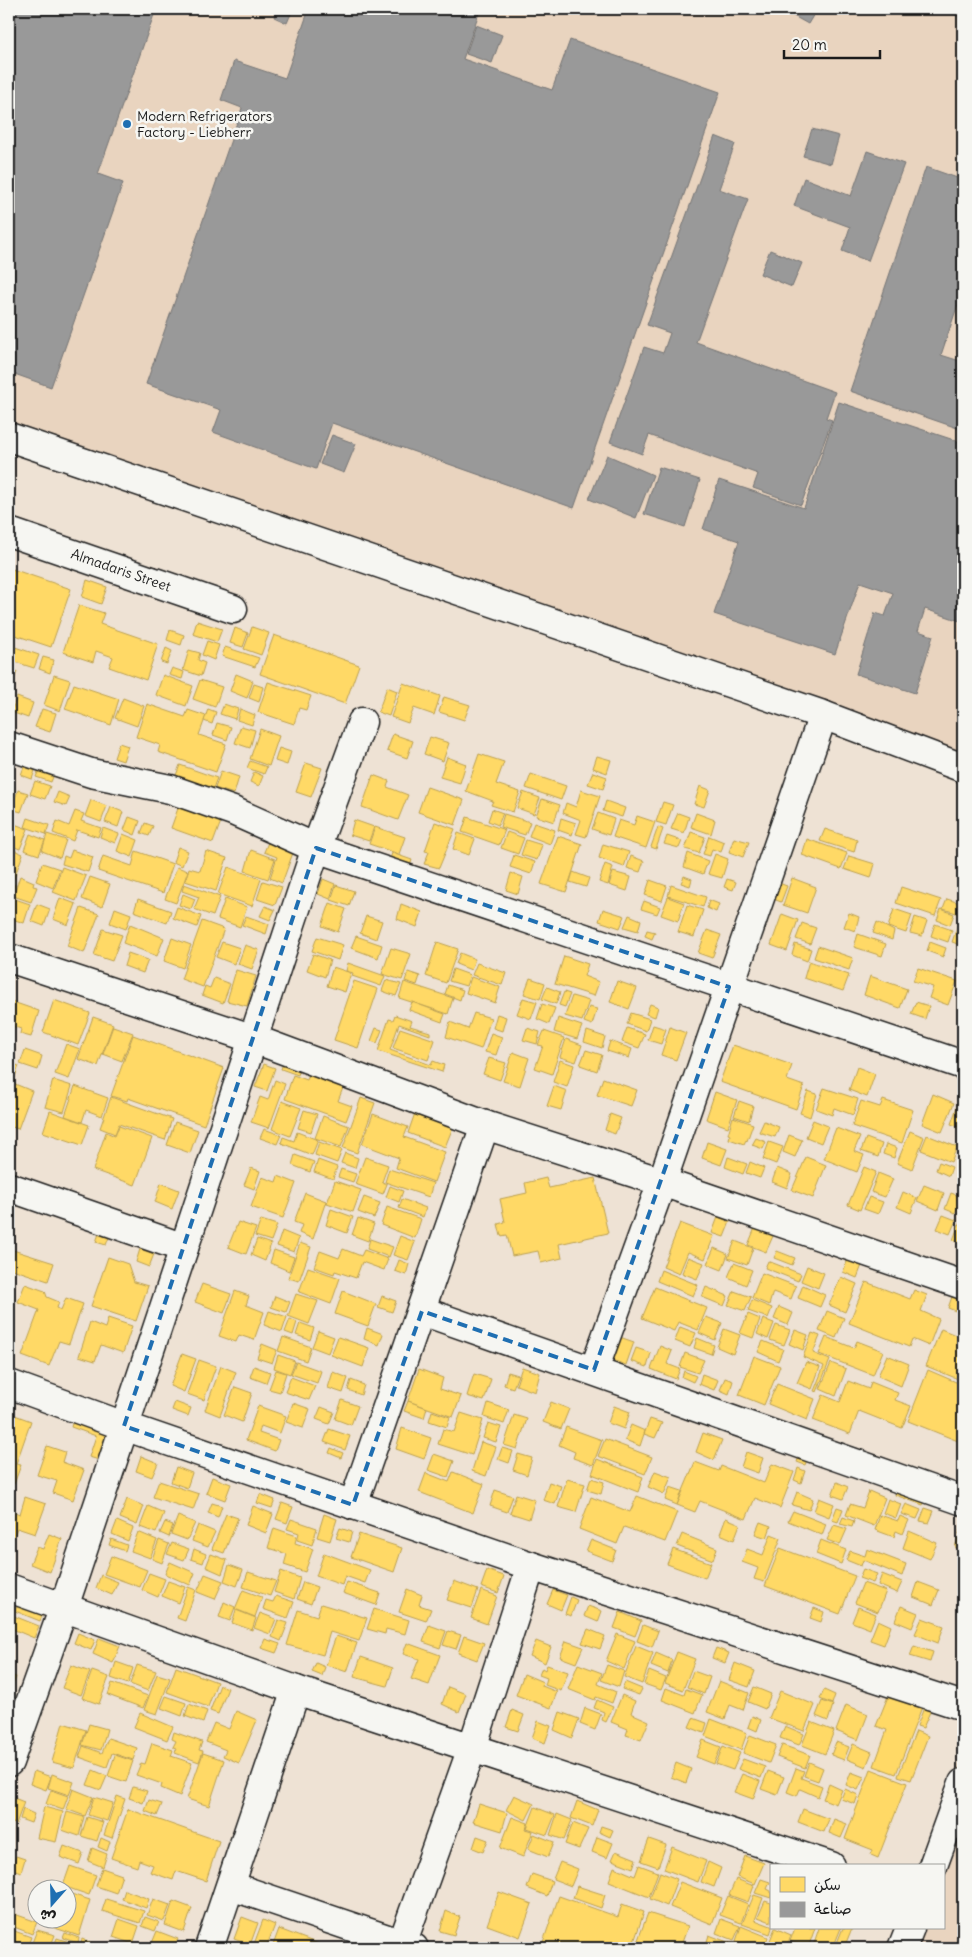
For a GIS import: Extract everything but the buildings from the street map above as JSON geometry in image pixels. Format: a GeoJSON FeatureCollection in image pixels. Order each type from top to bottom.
{"type":"FeatureCollection","features":[{"type":"Feature","properties":{"kind":"street"},"geometry":{"type":"LineString","coordinates":[[9,437],[823,715],[963,768]]}},
{"type":"Feature","properties":{"kind":"street","name":"Almadaris Street"},"geometry":{"type":"LineString","coordinates":[[9,532],[233,609]]}},
{"type":"Feature","properties":{"kind":"street"},"geometry":{"type":"LineString","coordinates":[[594,1370],[662,1182],[823,715]]}},
{"type":"Feature","properties":{"kind":"street"},"geometry":{"type":"LineString","coordinates":[[9,1762],[64,1607],[316,848],[362,722]]}},
{"type":"Feature","properties":{"kind":"street"},"geometry":{"type":"LineString","coordinates":[[9,746],[92,773],[170,789],[233,812],[316,848],[963,1065]]}},
{"type":"Feature","properties":{"kind":"street"},"geometry":{"type":"LineString","coordinates":[[9,958],[254,1039],[485,1125],[662,1182],[963,1285]]}},
{"type":"Feature","properties":{"kind":"street"},"geometry":{"type":"LineString","coordinates":[[353,1506],[485,1125]]}},
{"type":"Feature","properties":{"kind":"street"},"geometry":{"type":"LineString","coordinates":[[9,1187],[184,1248]]}},
{"type":"Feature","properties":{"kind":"street"},"geometry":{"type":"LineString","coordinates":[[422,1310],[963,1501]]}},
{"type":"Feature","properties":{"kind":"street"},"geometry":{"type":"LineString","coordinates":[[9,1384],[353,1506],[531,1566],[963,1706]]}},
{"type":"Feature","properties":{"kind":"street"},"geometry":{"type":"LineString","coordinates":[[231,1886],[408,1946],[531,1566]]}},
{"type":"Feature","properties":{"kind":"street"},"geometry":{"type":"LineString","coordinates":[[9,1588],[296,1690],[825,1864]]}},
{"type":"Feature","properties":{"kind":"street"},"geometry":{"type":"LineString","coordinates":[[209,1948],[296,1690]]}},
{"type":"Feature","properties":{"kind":"street"},"geometry":{"type":"LineString","coordinates":[[934,1864],[963,1783]]}},
{"type":"Feature","properties":{"kind":"street"},"geometry":{"type":"LineString","coordinates":[[902,1948],[909,1930]]}},
{"type":"Feature","properties":{"kind":"highlighted area"},"geometry":{"type":"Polygon","coordinates":[[[316,848],[729,987],[594,1370],[422,1311],[353,1505],[124,1426],[316,848]]]}},
{"type":"Feature","properties":{"kind":"shaded area"},"geometry":{"type":"Polygon","coordinates":[[[9,9],[963,9],[963,759],[9,446],[9,9]]]}},
{"type":"Feature","properties":{"kind":"shaded area"},"geometry":{"type":"Polygon","coordinates":[[[963,1750],[963,1948],[898,1948],[904,1930],[944,1930],[944,1864],[926,1864],[963,1750]]]}},
{"type":"Feature","properties":{"kind":"place","name":"Modern Refrigerators Factory - Liebherr"},"geometry":{"type":"Point","coordinates":[127,124]}}]}
